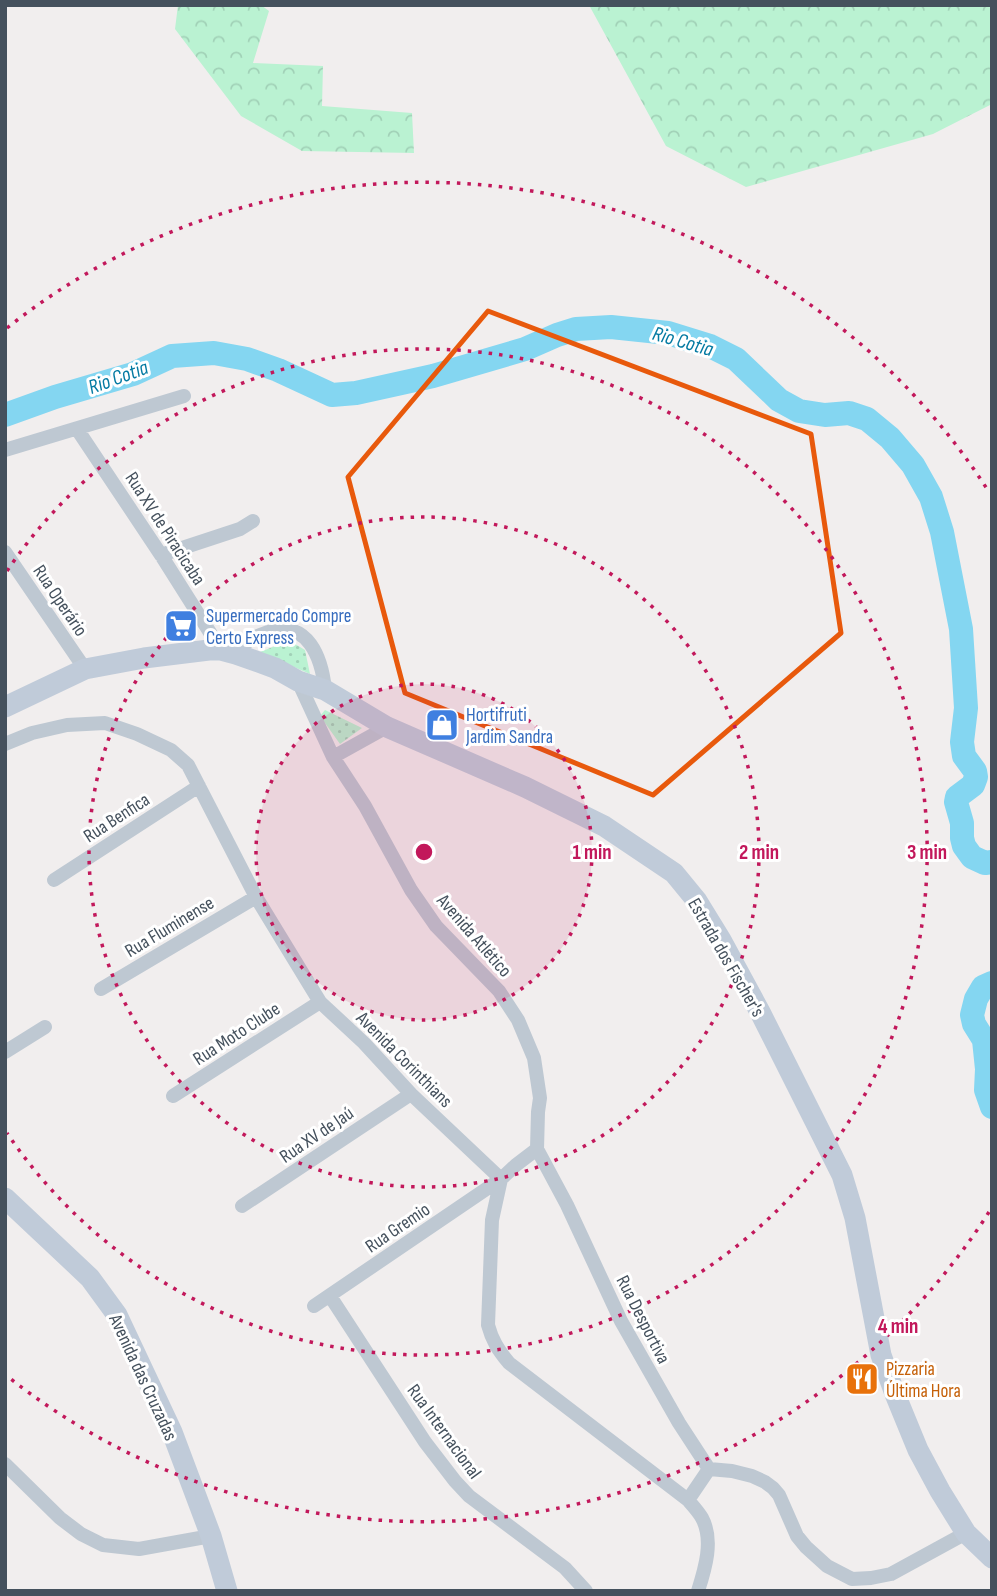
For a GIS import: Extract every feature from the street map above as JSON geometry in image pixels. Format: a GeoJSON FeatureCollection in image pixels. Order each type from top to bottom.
{"type":"FeatureCollection","features":[{"type":"Feature","properties":{"kind":"street"},"geometry":{"type":"LineString","coordinates":[[5,450],[184,396]]}},
{"type":"Feature","properties":{"kind":"street","name":"Rua XV de Piracicaba"},"geometry":{"type":"LineString","coordinates":[[76,429],[228,652]]}},
{"type":"Feature","properties":{"kind":"street"},"geometry":{"type":"LineString","coordinates":[[161,555],[240,529],[253,521]]}},
{"type":"Feature","properties":{"kind":"street","name":"Rua Operário"},"geometry":{"type":"LineString","coordinates":[[5,552],[85,669]]}},
{"type":"Feature","properties":{"kind":"street"},"geometry":{"type":"LineString","coordinates":[[228,652],[275,630],[296,632],[307,640],[316,653],[323,671],[325,690]]}},
{"type":"Feature","properties":{"kind":"street","name":"Estrada dos Fischer's"},"geometry":{"type":"LineString","coordinates":[[5,707],[85,669],[209,650],[228,652],[275,668],[298,681],[325,690],[387,727],[524,787],[604,826],[674,873],[697,901],[721,940],[761,1012],[842,1175],[855,1218],[881,1355],[895,1394],[918,1450],[940,1491],[966,1534],[992,1558]]}},
{"type":"Feature","properties":{"kind":"street","name":"Avenida Atlético"},"geometry":{"type":"LineString","coordinates":[[298,681],[333,757],[365,806],[411,890],[436,926],[499,991],[518,1020],[534,1058],[540,1098],[537,1149]]}},
{"type":"Feature","properties":{"kind":"street","name":"Avenida Corinthians"},"geometry":{"type":"LineString","coordinates":[[5,744],[32,733],[67,725],[105,723],[172,750],[188,765],[256,897],[320,1002],[364,1043],[411,1094],[501,1179]]}},
{"type":"Feature","properties":{"kind":"street"},"geometry":{"type":"LineString","coordinates":[[333,757],[387,727]]}},
{"type":"Feature","properties":{"kind":"street","name":"Rua Benfica"},"geometry":{"type":"LineString","coordinates":[[54,880],[199,786]]}},
{"type":"Feature","properties":{"kind":"street","name":"Rua Fluminense"},"geometry":{"type":"LineString","coordinates":[[101,989],[256,897]]}},
{"type":"Feature","properties":{"kind":"street","name":"Rua Moto Clube"},"geometry":{"type":"LineString","coordinates":[[173,1096],[320,1002]]}},
{"type":"Feature","properties":{"kind":"street"},"geometry":{"type":"LineString","coordinates":[[5,1052],[45,1027]]}},
{"type":"Feature","properties":{"kind":"street","name":"Rua XV de Jaú"},"geometry":{"type":"LineString","coordinates":[[243,1206],[411,1094]]}},
{"type":"Feature","properties":{"kind":"street"},"geometry":{"type":"LineString","coordinates":[[537,1149],[501,1179],[492,1220],[488,1325],[497,1350],[509,1363],[688,1500],[703,1519],[708,1540],[704,1572],[698,1591]]}},
{"type":"Feature","properties":{"kind":"street","name":"Rua Desportiva"},"geometry":{"type":"LineString","coordinates":[[537,1149],[567,1205],[621,1321],[679,1423],[709,1469]]}},
{"type":"Feature","properties":{"kind":"street","name":"Rua Gremio"},"geometry":{"type":"LineString","coordinates":[[314,1306],[501,1179]]}},
{"type":"Feature","properties":{"kind":"street","name":"Avenida das Cruzadas"},"geometry":{"type":"LineString","coordinates":[[5,1198],[90,1278],[117,1315],[172,1432],[211,1536],[227,1591]]}},
{"type":"Feature","properties":{"kind":"street","name":"Rua Internacional"},"geometry":{"type":"LineString","coordinates":[[330,1296],[425,1442],[455,1482],[469,1496],[565,1568],[586,1591]]}},
{"type":"Feature","properties":{"kind":"street"},"geometry":{"type":"LineString","coordinates":[[5,1464],[60,1518],[81,1534],[103,1545],[139,1549],[211,1536]]}},
{"type":"Feature","properties":{"kind":"street"},"geometry":{"type":"LineString","coordinates":[[688,1500],[709,1469],[732,1471],[765,1482],[779,1495],[797,1536],[806,1548],[827,1566],[852,1579],[891,1574],[966,1534]]}},
{"type":"Feature","properties":{"kind":"highlighted area"},"geometry":{"type":"Polygon","coordinates":[[[488,311],[811,434],[841,633],[653,795],[405,693],[348,477],[488,311]]]}},
{"type":"Feature","properties":{"kind":"green space"},"geometry":{"type":"Polygon","coordinates":[[[178,5],[261,5],[269,11],[253,63],[323,66],[322,106],[412,113],[414,153],[302,151],[241,116],[175,29],[178,5]]]}},
{"type":"Feature","properties":{"kind":"green space"},"geometry":{"type":"Polygon","coordinates":[[[589,5],[992,5],[992,104],[933,134],[746,187],[666,146],[589,5]]]}},
{"type":"Feature","properties":{"kind":"green space"},"geometry":{"type":"Polygon","coordinates":[[[283,643],[295,644],[305,650],[310,674],[260,652],[283,643]]]}},
{"type":"Feature","properties":{"kind":"green space"},"geometry":{"type":"Polygon","coordinates":[[[325,710],[362,728],[340,744],[320,716],[325,710]]]}},
{"type":"Feature","properties":{"kind":"waterway","name":"Rio Cotia"},"geometry":{"type":"LineString","coordinates":[[5,415],[133,374],[172,356],[214,353],[247,359],[332,395],[356,393],[433,376],[525,349],[576,329],[611,327],[668,333],[710,346],[736,359],[779,400],[799,411],[825,415],[849,413],[867,419],[890,438],[913,465],[931,497],[942,532],[961,629],[966,708],[962,742],[964,756],[975,771],[976,777],[973,785],[957,797],[962,838],[972,857],[985,863],[992,862]]}},
{"type":"Feature","properties":{"kind":"waterway","name":"Rio Cotia"},"geometry":{"type":"LineString","coordinates":[[992,983],[983,987],[976,999],[972,1015],[984,1040],[986,1090],[992,1107]]}},
{"type":"Feature","properties":{"kind":"place","name":"Supermercado Compre Certo Express"},"geometry":{"type":"Point","coordinates":[181,626]}},
{"type":"Feature","properties":{"kind":"place","name":"Hortifruti Jardim Sandra"},"geometry":{"type":"Point","coordinates":[442,725]}},
{"type":"Feature","properties":{"kind":"place","name":"Pizzaria Última Hora"},"geometry":{"type":"Point","coordinates":[862,1379]}}]}
